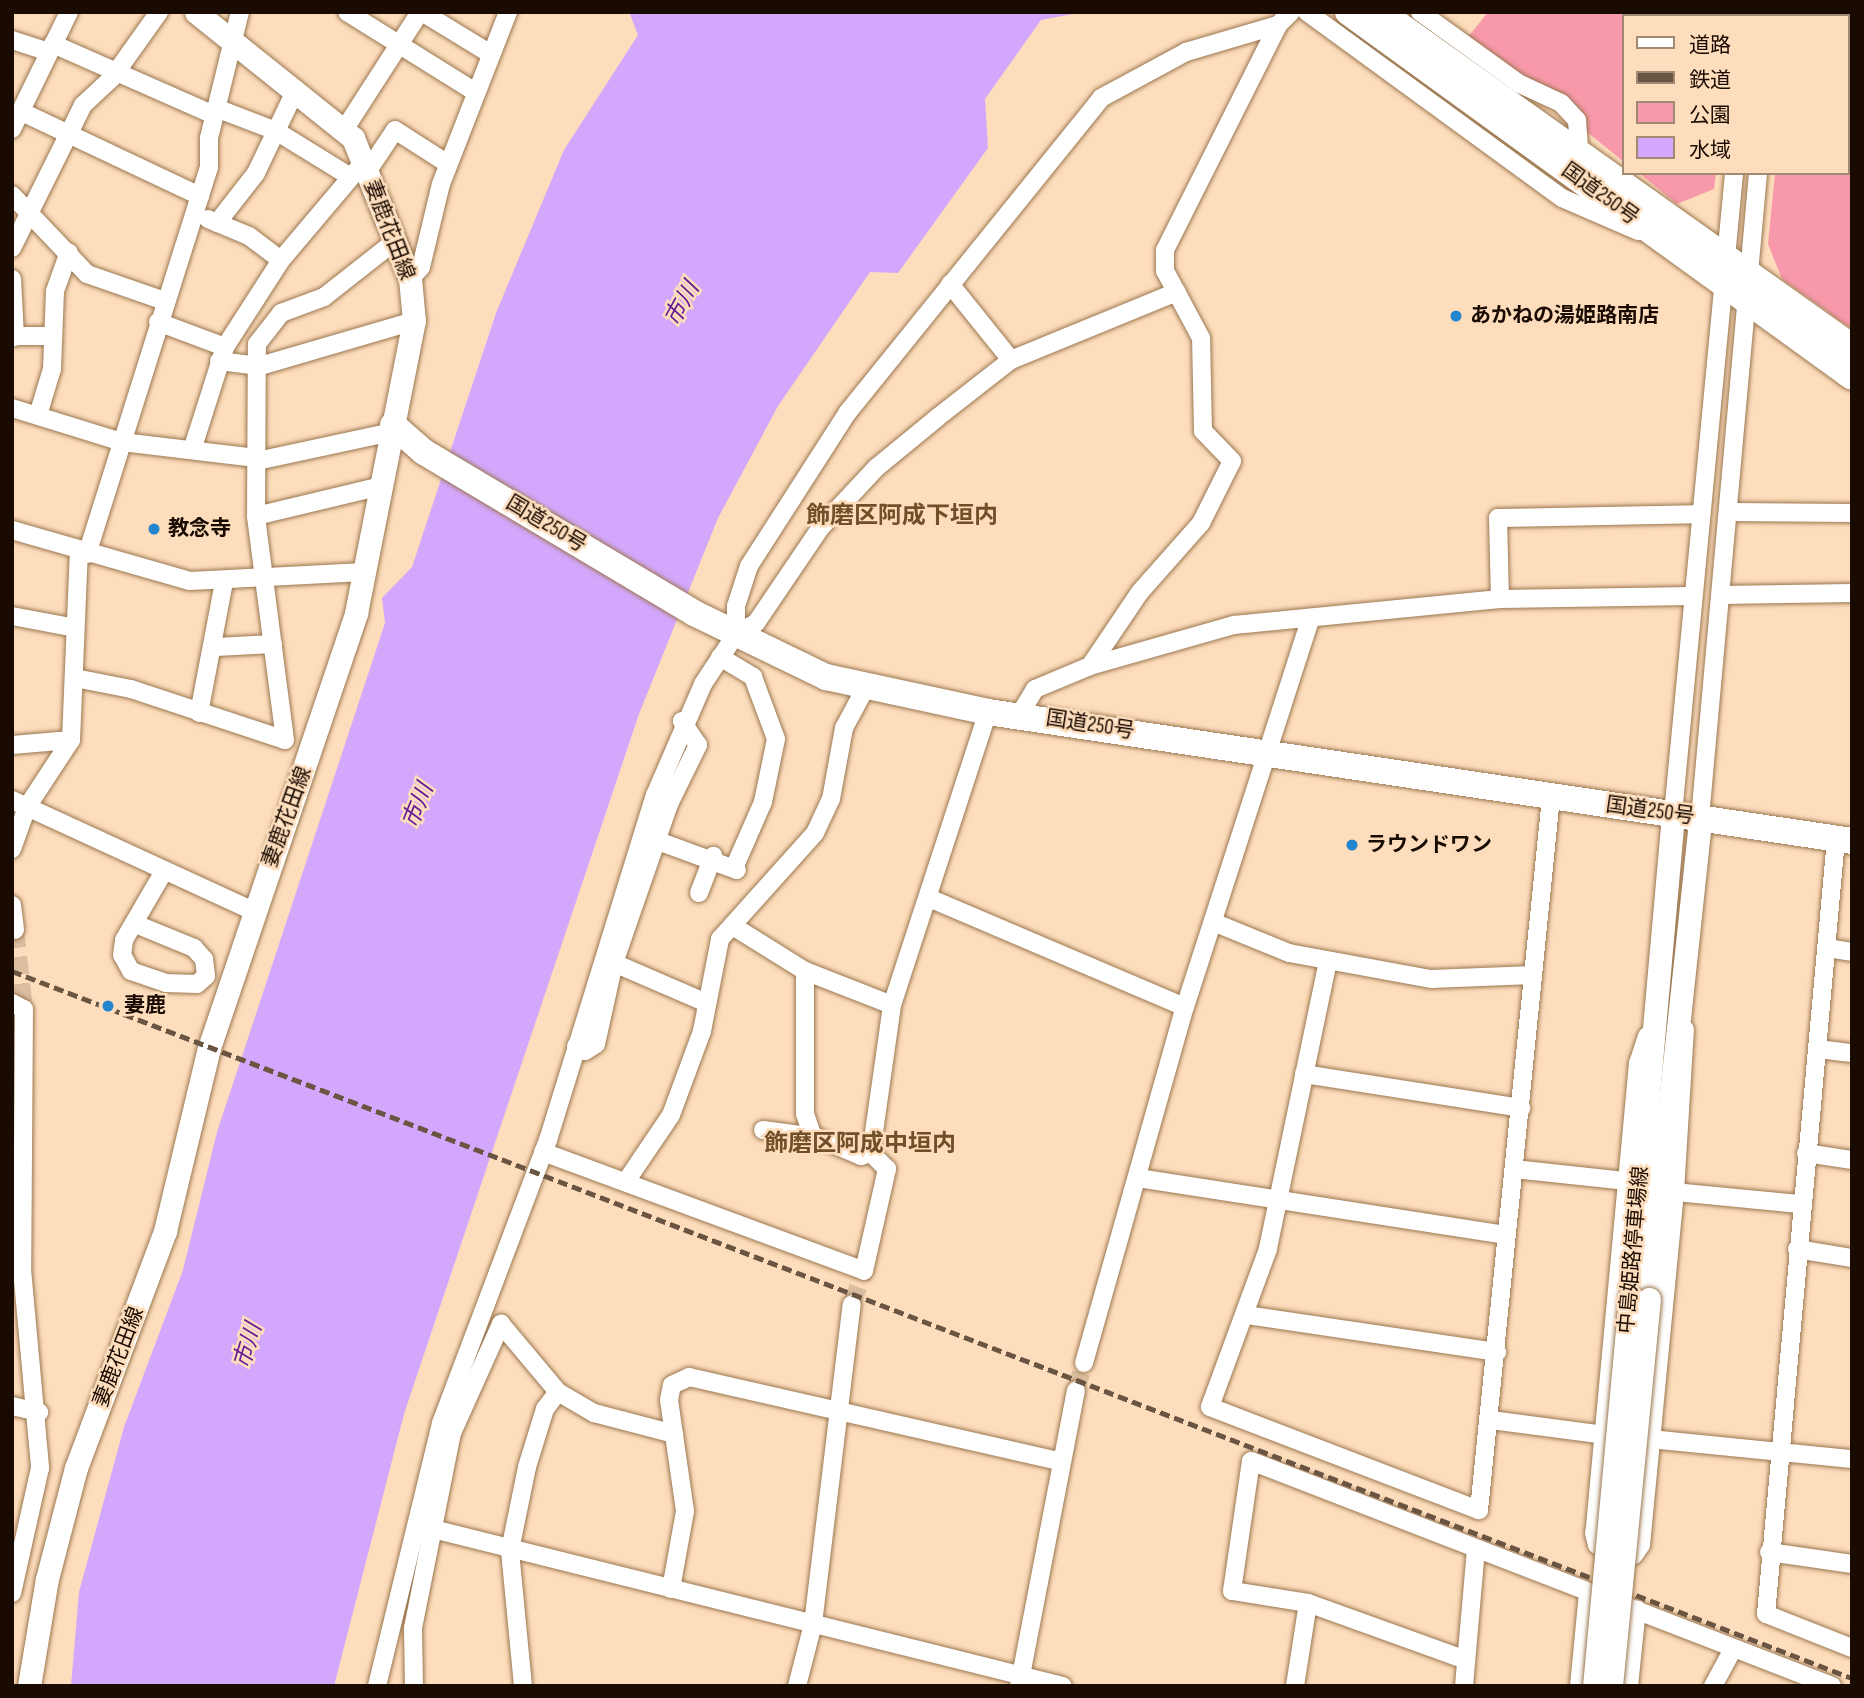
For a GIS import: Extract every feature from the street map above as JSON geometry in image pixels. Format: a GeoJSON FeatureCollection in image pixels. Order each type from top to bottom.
{"type":"FeatureCollection","features":[{"type":"Feature","properties":{"kind":"highway","name":"国道250号"},"geometry":{"type":"LineString","coordinates":[[1348,12],[1655,235],[1852,347]]}},
{"type":"Feature","properties":{"kind":"highway","name":"国道250号"},"geometry":{"type":"LineString","coordinates":[[1381,12],[1579,151],[1852,377]]}},
{"type":"Feature","properties":{"kind":"highway","name":"国道250号"},"geometry":{"type":"LineString","coordinates":[[393,428],[424,452],[694,613],[815,673],[866,687],[988,712],[1844,840]]}},
{"type":"Feature","properties":{"kind":"main road","name":"妻鹿花田線"},"geometry":{"type":"LineString","coordinates":[[29,1686],[72,1481],[165,1231],[209,1048],[253,911],[319,733],[364,572],[414,321],[410,279],[359,170],[345,130],[196,12]]}},
{"type":"Feature","properties":{"kind":"main road","name":"中島姫路停車場線"},"geometry":{"type":"LineString","coordinates":[[1611,1686],[1639,1298],[1656,1008],[1673,814]]}},
{"type":"Feature","properties":{"kind":"main road","name":"中島姫路停車場線"},"geometry":{"type":"LineString","coordinates":[[1594,1686],[1639,1298],[1682,1001],[1700,818]]}},
{"type":"Feature","properties":{"kind":"street"},"geometry":{"type":"LineString","coordinates":[[69,12],[16,118],[69,134],[197,205],[217,223],[281,260]]}},
{"type":"Feature","properties":{"kind":"street"},"geometry":{"type":"LineString","coordinates":[[12,248],[29,207],[83,105],[116,69],[159,12]]}},
{"type":"Feature","properties":{"kind":"street"},"geometry":{"type":"LineString","coordinates":[[12,849],[20,804],[71,740],[75,678],[71,627],[83,553],[122,442],[164,301],[197,205],[231,40],[240,12]]}},
{"type":"Feature","properties":{"kind":"street"},"geometry":{"type":"LineString","coordinates":[[346,12],[474,91]]}},
{"type":"Feature","properties":{"kind":"street"},"geometry":{"type":"LineString","coordinates":[[345,130],[421,12],[489,53]]}},
{"type":"Feature","properties":{"kind":"street"},"geometry":{"type":"LineString","coordinates":[[1307,12],[1562,198],[1655,235]]}},
{"type":"Feature","properties":{"kind":"street"},"geometry":{"type":"LineString","coordinates":[[1420,12],[1520,84],[1562,103],[1577,120],[1579,151]]}},
{"type":"Feature","properties":{"kind":"street"},"geometry":{"type":"LineString","coordinates":[[410,279],[421,268],[448,164],[500,17]]}},
{"type":"Feature","properties":{"kind":"street"},"geometry":{"type":"LineString","coordinates":[[736,634],[736,606],[749,566],[848,412],[1101,98],[1186,52],[1284,19]]}},
{"type":"Feature","properties":{"kind":"street"},"geometry":{"type":"LineString","coordinates":[[1090,666],[1140,592],[1201,523],[1232,461],[1203,432],[1201,338],[1165,271],[1165,250],[1284,19]]}},
{"type":"Feature","properties":{"kind":"street"},"geometry":{"type":"LineString","coordinates":[[12,40],[51,48],[116,69],[215,112],[276,131],[359,170]]}},
{"type":"Feature","properties":{"kind":"street"},"geometry":{"type":"LineString","coordinates":[[217,223],[256,173],[296,89]]}},
{"type":"Feature","properties":{"kind":"street"},"geometry":{"type":"LineString","coordinates":[[193,447],[222,354],[250,308],[281,260],[395,130],[448,164]]}},
{"type":"Feature","properties":{"kind":"street"},"geometry":{"type":"LineString","coordinates":[[1700,818],[1729,512],[1736,279],[1734,175]]}},
{"type":"Feature","properties":{"kind":"street"},"geometry":{"type":"LineString","coordinates":[[1673,814],[1699,514],[1736,279],[1758,175]]}},
{"type":"Feature","properties":{"kind":"street"},"geometry":{"type":"LineString","coordinates":[[12,195],[29,207],[87,274],[164,301]]}},
{"type":"Feature","properties":{"kind":"street"},"geometry":{"type":"LineString","coordinates":[[75,678],[131,689],[285,740],[256,516],[260,366],[257,344],[281,313],[324,297],[394,242]]}},
{"type":"Feature","properties":{"kind":"street"},"geometry":{"type":"LineString","coordinates":[[40,412],[52,369],[51,336],[55,291],[69,252]]}},
{"type":"Feature","properties":{"kind":"street"},"geometry":{"type":"LineString","coordinates":[[12,279],[14,336],[51,336]]}},
{"type":"Feature","properties":{"kind":"street"},"geometry":{"type":"LineString","coordinates":[[950,284],[1010,360]]}},
{"type":"Feature","properties":{"kind":"street"},"geometry":{"type":"LineString","coordinates":[[377,1686],[446,1428],[543,1152],[682,721],[736,634],[756,623],[821,527],[876,468],[1010,360],[1177,292]]}},
{"type":"Feature","properties":{"kind":"street"},"geometry":{"type":"LineString","coordinates":[[250,308],[271,324]]}},
{"type":"Feature","properties":{"kind":"street"},"geometry":{"type":"LineString","coordinates":[[159,322],[222,354],[260,366],[414,321]]}},
{"type":"Feature","properties":{"kind":"street"},"geometry":{"type":"LineString","coordinates":[[12,408],[40,412],[122,442],[193,447],[257,459],[393,428]]}},
{"type":"Feature","properties":{"kind":"street"},"geometry":{"type":"LineString","coordinates":[[256,516],[381,486]]}},
{"type":"Feature","properties":{"kind":"street"},"geometry":{"type":"LineString","coordinates":[[1729,512],[1852,513]]}},
{"type":"Feature","properties":{"kind":"street"},"geometry":{"type":"LineString","coordinates":[[1500,599],[1498,518],[1699,514]]}},
{"type":"Feature","properties":{"kind":"street"},"geometry":{"type":"LineString","coordinates":[[12,530],[83,553],[190,581],[263,581],[364,572]]}},
{"type":"Feature","properties":{"kind":"street"},"geometry":{"type":"LineString","coordinates":[[199,713],[216,647],[224,582]]}},
{"type":"Feature","properties":{"kind":"street"},"geometry":{"type":"LineString","coordinates":[[1721,595],[1852,593]]}},
{"type":"Feature","properties":{"kind":"street"},"geometry":{"type":"LineString","coordinates":[[1020,715],[1035,689],[1090,666],[1234,625],[1500,599],[1692,596]]}},
{"type":"Feature","properties":{"kind":"street"},"geometry":{"type":"LineString","coordinates":[[12,616],[71,627]]}},
{"type":"Feature","properties":{"kind":"street"},"geometry":{"type":"LineString","coordinates":[[1084,1363],[1185,1007],[1265,752],[1311,618]]}},
{"type":"Feature","properties":{"kind":"street"},"geometry":{"type":"LineString","coordinates":[[216,647],[273,644]]}},
{"type":"Feature","properties":{"kind":"street"},"geometry":{"type":"LineString","coordinates":[[658,841],[713,856],[736,869],[763,803],[776,739],[753,677],[720,657]]}},
{"type":"Feature","properties":{"kind":"street"},"geometry":{"type":"LineString","coordinates":[[627,1180],[671,1115],[708,1003],[720,939],[736,928],[766,882],[773,885],[815,834],[831,799],[844,728],[866,687]]}},
{"type":"Feature","properties":{"kind":"street"},"geometry":{"type":"LineString","coordinates":[[871,1153],[892,1005],[988,712]]}},
{"type":"Feature","properties":{"kind":"street"},"geometry":{"type":"LineString","coordinates":[[576,1046],[585,1051],[596,1044],[614,963],[658,841],[698,745],[682,721]]}},
{"type":"Feature","properties":{"kind":"street"},"geometry":{"type":"LineString","coordinates":[[12,745],[71,740]]}},
{"type":"Feature","properties":{"kind":"street"},"geometry":{"type":"LineString","coordinates":[[1328,961],[1274,1199],[1268,1249],[1210,1407],[1479,1510],[1551,798]]}},
{"type":"Feature","properties":{"kind":"street"},"geometry":{"type":"LineString","coordinates":[[20,804],[163,873],[253,911]]}},
{"type":"Feature","properties":{"kind":"street"},"geometry":{"type":"LineString","coordinates":[[1844,840],[1826,948],[1818,1049],[1800,1204],[1777,1450],[1766,1614],[1852,1648]]}},
{"type":"Feature","properties":{"kind":"street"},"geometry":{"type":"LineString","coordinates":[[699,893],[713,856]]}},
{"type":"Feature","properties":{"kind":"street"},"geometry":{"type":"LineString","coordinates":[[138,925],[194,948],[204,959],[206,976],[184,985],[131,971],[124,940],[138,925],[163,873]]}},
{"type":"Feature","properties":{"kind":"street"},"geometry":{"type":"LineString","coordinates":[[929,898],[1185,1007]]}},
{"type":"Feature","properties":{"kind":"street"},"geometry":{"type":"LineString","coordinates":[[12,905],[15,930]]}},
{"type":"Feature","properties":{"kind":"street"},"geometry":{"type":"LineString","coordinates":[[1213,922],[1289,953],[1431,979],[1533,975]]}},
{"type":"Feature","properties":{"kind":"street"},"geometry":{"type":"LineString","coordinates":[[736,928],[805,971],[892,1005]]}},
{"type":"Feature","properties":{"kind":"street"},"geometry":{"type":"LineString","coordinates":[[1826,948],[1852,952]]}},
{"type":"Feature","properties":{"kind":"street"},"geometry":{"type":"LineString","coordinates":[[614,963],[708,1003]]}},
{"type":"Feature","properties":{"kind":"street"},"geometry":{"type":"LineString","coordinates":[[805,971],[805,1114],[813,1137]]}},
{"type":"Feature","properties":{"kind":"street"},"geometry":{"type":"LineString","coordinates":[[1656,1008],[1638,1063],[1594,1533],[1597,1545],[1634,1555],[1650,1439],[1688,1059],[1682,1001]]}},
{"type":"Feature","properties":{"kind":"street"},"geometry":{"type":"LineString","coordinates":[[12,1003],[24,1009],[22,1269],[39,1412],[40,1468],[12,1593]]}},
{"type":"Feature","properties":{"kind":"street"},"geometry":{"type":"LineString","coordinates":[[1818,1049],[1852,1053]]}},
{"type":"Feature","properties":{"kind":"street"},"geometry":{"type":"LineString","coordinates":[[1304,1074],[1521,1108]]}},
{"type":"Feature","properties":{"kind":"street"},"geometry":{"type":"LineString","coordinates":[[763,1130],[813,1137],[861,1156],[871,1153]]}},
{"type":"Feature","properties":{"kind":"street"},"geometry":{"type":"LineString","coordinates":[[543,1152],[627,1180],[864,1271],[887,1169],[871,1153]]}},
{"type":"Feature","properties":{"kind":"street"},"geometry":{"type":"LineString","coordinates":[[1806,1153],[1852,1160]]}},
{"type":"Feature","properties":{"kind":"street"},"geometry":{"type":"LineString","coordinates":[[1514,1169],[1627,1181]]}},
{"type":"Feature","properties":{"kind":"street"},"geometry":{"type":"LineString","coordinates":[[1138,1178],[1507,1235]]}},
{"type":"Feature","properties":{"kind":"street"},"geometry":{"type":"LineString","coordinates":[[1675,1192],[1800,1204]]}},
{"type":"Feature","properties":{"kind":"street"},"geometry":{"type":"LineString","coordinates":[[1797,1249],[1852,1258]]}},
{"type":"Feature","properties":{"kind":"street"},"geometry":{"type":"LineString","coordinates":[[797,1686],[813,1624],[852,1304]]}},
{"type":"Feature","properties":{"kind":"street"},"geometry":{"type":"LineString","coordinates":[[1246,1315],[1497,1352]]}},
{"type":"Feature","properties":{"kind":"street"},"geometry":{"type":"LineString","coordinates":[[414,1686],[413,1628],[446,1428],[501,1324],[558,1392],[594,1413],[674,1434]]}},
{"type":"Feature","properties":{"kind":"street"},"geometry":{"type":"LineString","coordinates":[[671,1589],[685,1511],[674,1434],[672,1385],[689,1377],[1060,1461]]}},
{"type":"Feature","properties":{"kind":"street"},"geometry":{"type":"LineString","coordinates":[[1020,1680],[1060,1461],[1076,1390]]}},
{"type":"Feature","properties":{"kind":"street"},"geometry":{"type":"LineString","coordinates":[[523,1686],[510,1549],[527,1467],[545,1409],[558,1392]]}},
{"type":"Feature","properties":{"kind":"street"},"geometry":{"type":"LineString","coordinates":[[12,1406],[39,1412]]}},
{"type":"Feature","properties":{"kind":"street"},"geometry":{"type":"LineString","coordinates":[[1490,1420],[1602,1435],[1852,1458]]}},
{"type":"Feature","properties":{"kind":"street"},"geometry":{"type":"LineString","coordinates":[[1466,1660],[1308,1603],[1233,1591],[1251,1461],[1832,1686]]}},
{"type":"Feature","properties":{"kind":"street"},"geometry":{"type":"LineString","coordinates":[[429,1528],[813,1624],[1020,1680],[1063,1686]]}},
{"type":"Feature","properties":{"kind":"street"},"geometry":{"type":"LineString","coordinates":[[1464,1686],[1476,1549]]}},
{"type":"Feature","properties":{"kind":"street"},"geometry":{"type":"LineString","coordinates":[[1769,1552],[1852,1564]]}},
{"type":"Feature","properties":{"kind":"street"},"geometry":{"type":"LineString","coordinates":[[1579,1686],[1588,1592]]}},
{"type":"Feature","properties":{"kind":"street"},"geometry":{"type":"LineString","coordinates":[[1294,1686],[1308,1603]]}},
{"type":"Feature","properties":{"kind":"street"},"geometry":{"type":"LineString","coordinates":[[1629,1686],[1637,1609]]}},
{"type":"Feature","properties":{"kind":"street"},"geometry":{"type":"LineString","coordinates":[[1713,1686],[1733,1649]]}},
{"type":"Feature","properties":{"kind":"green space"},"geometry":{"type":"Polygon","coordinates":[[[1488,12],[1735,12],[1622,14],[1622,160],[1469,36],[1488,12]]]}},
{"type":"Feature","properties":{"kind":"green space"},"geometry":{"type":"Polygon","coordinates":[[[1788,12],[1852,12],[1852,329],[1782,279],[1768,244],[1775,175],[1850,175],[1850,14],[1788,12]]]}},
{"type":"Feature","properties":{"kind":"green space"},"geometry":{"type":"Polygon","coordinates":[[[1641,175],[1716,175],[1714,189],[1677,204],[1641,175]]]}},
{"type":"Feature","properties":{"kind":"water","name":"市川"},"geometry":{"type":"Polygon","coordinates":[[[1084,12],[1041,20],[985,99],[988,148],[898,273],[870,272],[778,406],[718,518],[639,714],[404,1414],[334,1686],[71,1686],[79,1592],[124,1427],[183,1270],[217,1132],[385,623],[382,598],[412,567],[496,313],[564,150],[638,35],[630,14],[1084,12]]]}},
{"type":"Feature","properties":{"kind":"tunnel"},"geometry":{"type":"LineString","coordinates":[[15,930],[24,1009]]}},
{"type":"Feature","properties":{"kind":"tunnel"},"geometry":{"type":"LineString","coordinates":[[852,1304],[864,1271]]}},
{"type":"Feature","properties":{"kind":"tunnel"},"geometry":{"type":"LineString","coordinates":[[1076,1390],[1084,1363]]}},
{"type":"Feature","properties":{"kind":"railway"},"geometry":{"type":"LineString","coordinates":[[12,971],[1852,1678]]}},
{"type":"Feature","properties":{"kind":"place","name":"あかねの湯姫路南店"},"geometry":{"type":"Point","coordinates":[1456,316]}},
{"type":"Feature","properties":{"kind":"place","name":"教念寺"},"geometry":{"type":"Point","coordinates":[154,529]}},
{"type":"Feature","properties":{"kind":"place","name":"ラウンドワン"},"geometry":{"type":"Point","coordinates":[1352,845]}},
{"type":"Feature","properties":{"kind":"place","name":"妻鹿"},"geometry":{"type":"Point","coordinates":[108,1006]}},
{"type":"Feature","properties":{"kind":"district","name":"飾磨区阿成下垣内"},"geometry":{"type":"Point","coordinates":[902,516]}},
{"type":"Feature","properties":{"kind":"district","name":"飾磨区阿成中垣内"},"geometry":{"type":"Point","coordinates":[860,1144]}}]}
